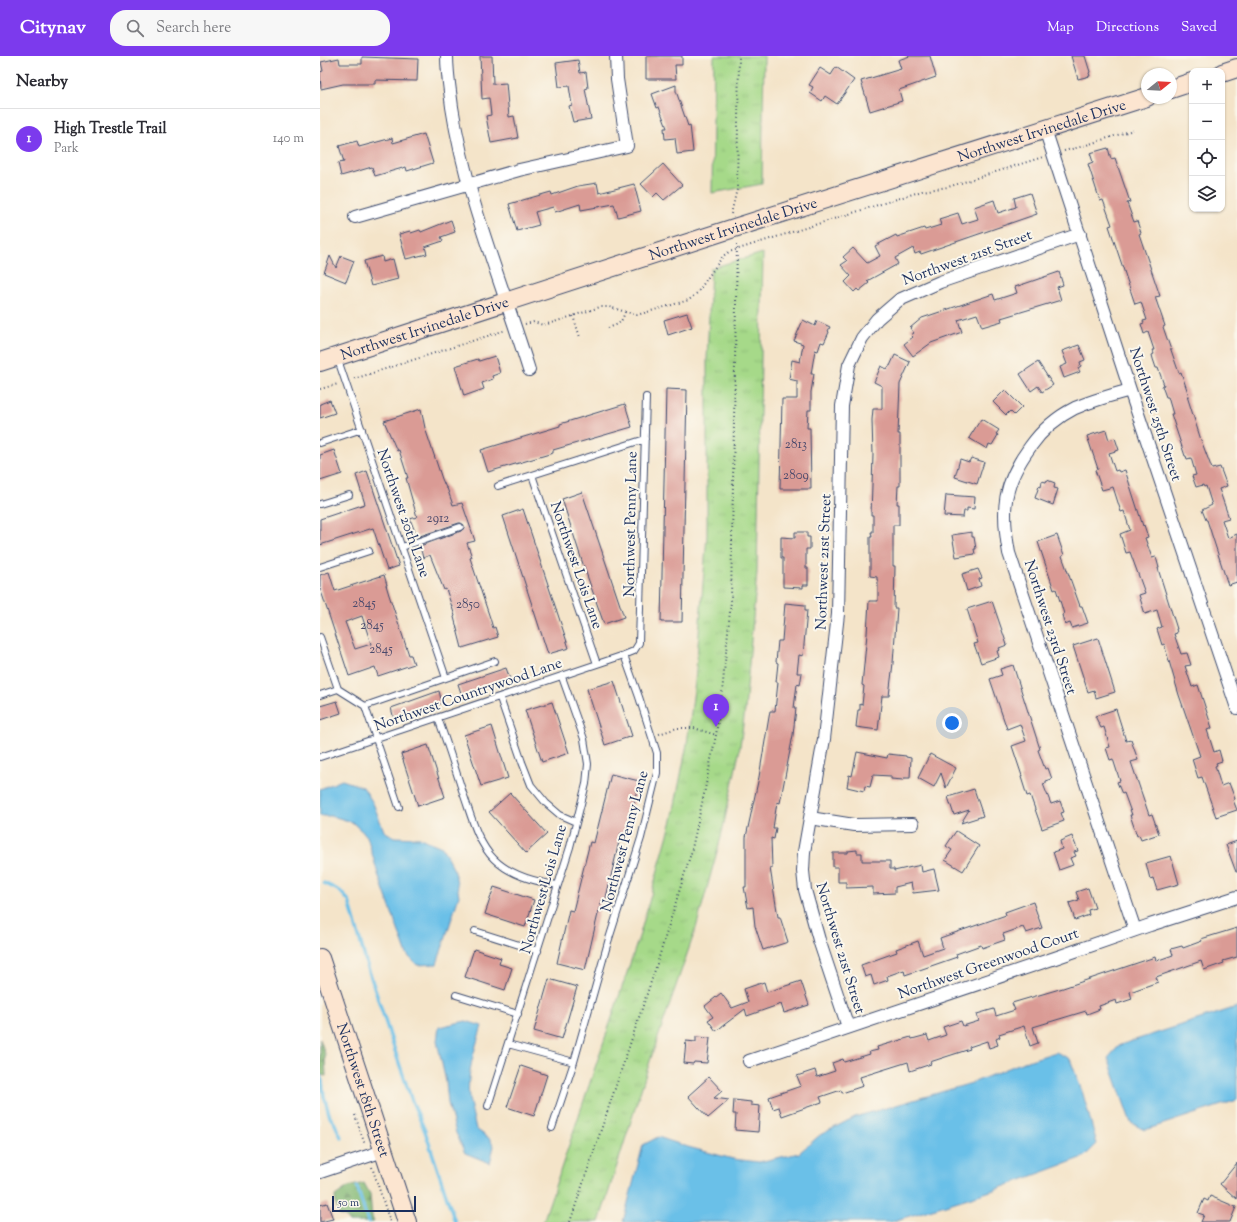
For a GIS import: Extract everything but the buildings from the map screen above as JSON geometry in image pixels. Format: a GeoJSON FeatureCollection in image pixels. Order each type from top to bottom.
{"type":"FeatureCollection","features":[{"type":"Feature","properties":{"kind":"main road"},"geometry":{"type":"LineString","coordinates":[[1225,72],[1237,68]]}},
{"type":"Feature","properties":{"kind":"main road"},"geometry":{"type":"LineString","coordinates":[[1177,87],[1189,83]]}},
{"type":"Feature","properties":{"kind":"main road","name":"Northwest Irvinedale Drive"},"geometry":{"type":"LineString","coordinates":[[320,362],[1141,99]]}},
{"type":"Feature","properties":{"kind":"main road","name":"Northwest 18th Street"},"geometry":{"type":"LineString","coordinates":[[320,958],[407,1222]]}},
{"type":"Feature","properties":{"kind":"street"},"geometry":{"type":"LineString","coordinates":[[447,56],[447,77],[457,138],[469,184],[486,241],[529,370]]}},
{"type":"Feature","properties":{"kind":"street"},"geometry":{"type":"LineString","coordinates":[[354,217],[519,170],[627,146],[617,79],[616,56]]}},
{"type":"Feature","properties":{"kind":"street","name":"Northwest 25th Street"},"geometry":{"type":"LineString","coordinates":[[1045,129],[1130,390],[1237,708]]}},
{"type":"Feature","properties":{"kind":"street","name":"Northwest 21st Street"},"geometry":{"type":"LineString","coordinates":[[848,1027],[819,940],[805,890],[803,871],[804,852],[824,739],[838,614],[842,406],[849,365],[862,338],[873,323],[889,307],[899,300],[940,282],[1080,234]]}},
{"type":"Feature","properties":{"kind":"street","name":"Northwest 23rd Street"},"geometry":{"type":"LineString","coordinates":[[1130,390],[1075,408],[1055,421],[1037,437],[1018,462],[1010,480],[1006,500],[1005,517],[1006,534],[1012,560],[1135,930]]}},
{"type":"Feature","properties":{"kind":"street"},"geometry":{"type":"LineString","coordinates":[[810,818],[854,825],[913,824]]}},
{"type":"Feature","properties":{"kind":"street","name":"Northwest Greenwood Court"},"geometry":{"type":"LineString","coordinates":[[749,1061],[1237,896]]}},
{"type":"Feature","properties":{"kind":"street"},"geometry":{"type":"LineString","coordinates":[[320,1172],[383,1150]]}},
{"type":"Feature","properties":{"kind":"lane","name":"Northwest 20th Lane"},"geometry":{"type":"LineString","coordinates":[[337,356],[446,678]]}},
{"type":"Feature","properties":{"kind":"lane","name":"Northwest Penny Lane"},"geometry":{"type":"LineString","coordinates":[[552,1128],[574,1062],[641,838],[657,773],[657,753],[624,655],[634,651],[639,643],[646,397]]}},
{"type":"Feature","properties":{"kind":"lane"},"geometry":{"type":"LineString","coordinates":[[320,443],[362,429]]}},
{"type":"Feature","properties":{"kind":"lane"},"geometry":{"type":"LineString","coordinates":[[498,486],[645,439]]}},
{"type":"Feature","properties":{"kind":"lane","name":"Northwest Lois Lane"},"geometry":{"type":"LineString","coordinates":[[532,475],[597,664]]}},
{"type":"Feature","properties":{"kind":"lane"},"geometry":{"type":"LineString","coordinates":[[320,504],[349,495]]}},
{"type":"Feature","properties":{"kind":"lane"},"geometry":{"type":"LineString","coordinates":[[402,548],[460,527]]}},
{"type":"Feature","properties":{"kind":"lane"},"geometry":{"type":"LineString","coordinates":[[320,567],[369,551]]}},
{"type":"Feature","properties":{"kind":"lane"},"geometry":{"type":"LineString","coordinates":[[320,637],[338,689],[365,706],[399,807]]}},
{"type":"Feature","properties":{"kind":"lane","name":"Northwest Countrywood Lane"},"geometry":{"type":"LineString","coordinates":[[320,757],[500,698],[624,655]]}},
{"type":"Feature","properties":{"kind":"lane"},"geometry":{"type":"LineString","coordinates":[[365,706],[495,661]]}},
{"type":"Feature","properties":{"kind":"lane","name":"Northwest Lois Lane"},"geometry":{"type":"LineString","coordinates":[[488,1106],[570,847],[586,784],[588,764],[584,739],[562,677]]}},
{"type":"Feature","properties":{"kind":"lane"},"geometry":{"type":"LineString","coordinates":[[320,695],[338,689]]}},
{"type":"Feature","properties":{"kind":"lane"},"geometry":{"type":"LineString","coordinates":[[500,698],[531,785],[560,815],[576,822]]}},
{"type":"Feature","properties":{"kind":"lane"},"geometry":{"type":"LineString","coordinates":[[438,718],[474,826],[483,845],[494,860],[511,872],[535,882],[558,885]]}},
{"type":"Feature","properties":{"kind":"lane"},"geometry":{"type":"LineString","coordinates":[[475,931],[538,951]]}},
{"type":"Feature","properties":{"kind":"lane"},"geometry":{"type":"LineString","coordinates":[[456,995],[518,1014]]}},
{"type":"Feature","properties":{"kind":"lane"},"geometry":{"type":"LineString","coordinates":[[508,1044],[574,1062]]}},
{"type":"Feature","properties":{"kind":"path"},"geometry":{"type":"LineString","coordinates":[[731,217],[737,189],[739,56]]}},
{"type":"Feature","properties":{"kind":"path"},"geometry":{"type":"LineString","coordinates":[[1061,152],[1132,130]]}},
{"type":"Feature","properties":{"kind":"path"},"geometry":{"type":"LineString","coordinates":[[320,389],[534,322],[543,325],[600,307],[609,307],[637,315],[689,300],[697,293],[724,256],[729,252],[922,191],[948,187],[1043,157]]}},
{"type":"Feature","properties":{"kind":"path"},"geometry":{"type":"LineString","coordinates":[[570,1222],[656,967],[691,853],[716,735],[722,693],[731,601],[737,240]]}},
{"type":"Feature","properties":{"kind":"path"},"geometry":{"type":"LineString","coordinates":[[608,328],[619,324],[625,312]]}},
{"type":"Feature","properties":{"kind":"path"},"geometry":{"type":"LineString","coordinates":[[573,316],[580,337]]}},
{"type":"Feature","properties":{"kind":"path"},"geometry":{"type":"LineString","coordinates":[[652,736],[677,728],[694,728],[716,735]]}},
{"type":"Feature","properties":{"kind":"green space"},"geometry":{"type":"Polygon","coordinates":[[[714,56],[764,56],[762,184],[712,193],[714,56]]]}},
{"type":"Feature","properties":{"kind":"green space"},"geometry":{"type":"Polygon","coordinates":[[[763,253],[757,572],[745,710],[739,753],[721,837],[696,928],[651,1058],[599,1222],[543,1222],[640,934],[672,820],[687,744],[695,682],[707,535],[707,360],[711,268],[763,253]]]}},
{"type":"Feature","properties":{"kind":"green space"},"geometry":{"type":"Polygon","coordinates":[[[320,1039],[325,1054],[326,1076],[320,1075],[320,1039]]]}},
{"type":"Feature","properties":{"kind":"green space"},"geometry":{"type":"Polygon","coordinates":[[[364,1183],[370,1194],[372,1217],[374,1222],[349,1222],[345,1217],[339,1215],[335,1196],[348,1187],[364,1183]]]}},
{"type":"Feature","properties":{"kind":"water"},"geometry":{"type":"Polygon","coordinates":[[[342,780],[363,787],[373,803],[384,831],[394,837],[420,838],[442,847],[455,872],[459,896],[437,964],[417,965],[407,955],[378,874],[367,836],[352,822],[332,816],[320,815],[320,789],[342,780]]]}},
{"type":"Feature","properties":{"kind":"water"},"geometry":{"type":"Polygon","coordinates":[[[1237,1007],[1237,1100],[1145,1130],[1131,1123],[1108,1058],[1120,1045],[1237,1007]]]}},
{"type":"Feature","properties":{"kind":"water"},"geometry":{"type":"Polygon","coordinates":[[[466,1021],[482,1026],[470,1071],[468,1090],[476,1129],[490,1139],[494,1146],[490,1163],[465,1153],[456,1133],[448,1103],[446,1082],[437,1041],[439,1027],[466,1021]]]}},
{"type":"Feature","properties":{"kind":"water"},"geometry":{"type":"Polygon","coordinates":[[[1056,1052],[1070,1059],[1083,1094],[1097,1144],[1084,1157],[994,1190],[890,1222],[623,1222],[643,1145],[658,1137],[733,1159],[759,1162],[799,1153],[820,1135],[855,1117],[972,1083],[1021,1063],[1056,1052]]]}},
{"type":"Feature","properties":{"kind":"waterway"},"geometry":{"type":"LineString","coordinates":[[324,883],[340,891],[349,901],[366,962],[397,1057],[412,1101],[425,1131],[455,1222]]}},
{"type":"Feature","properties":{"kind":"waterway"},"geometry":{"type":"LineString","coordinates":[[320,1076],[330,1117],[341,1137]]}},
{"type":"Feature","properties":{"kind":"waterway"},"geometry":{"type":"LineString","coordinates":[[357,1187],[368,1222]]}},
{"type":"Feature","properties":{"kind":"place","name":"High Trestle Trail"},"geometry":{"type":"Point","coordinates":[716,727]}}]}
